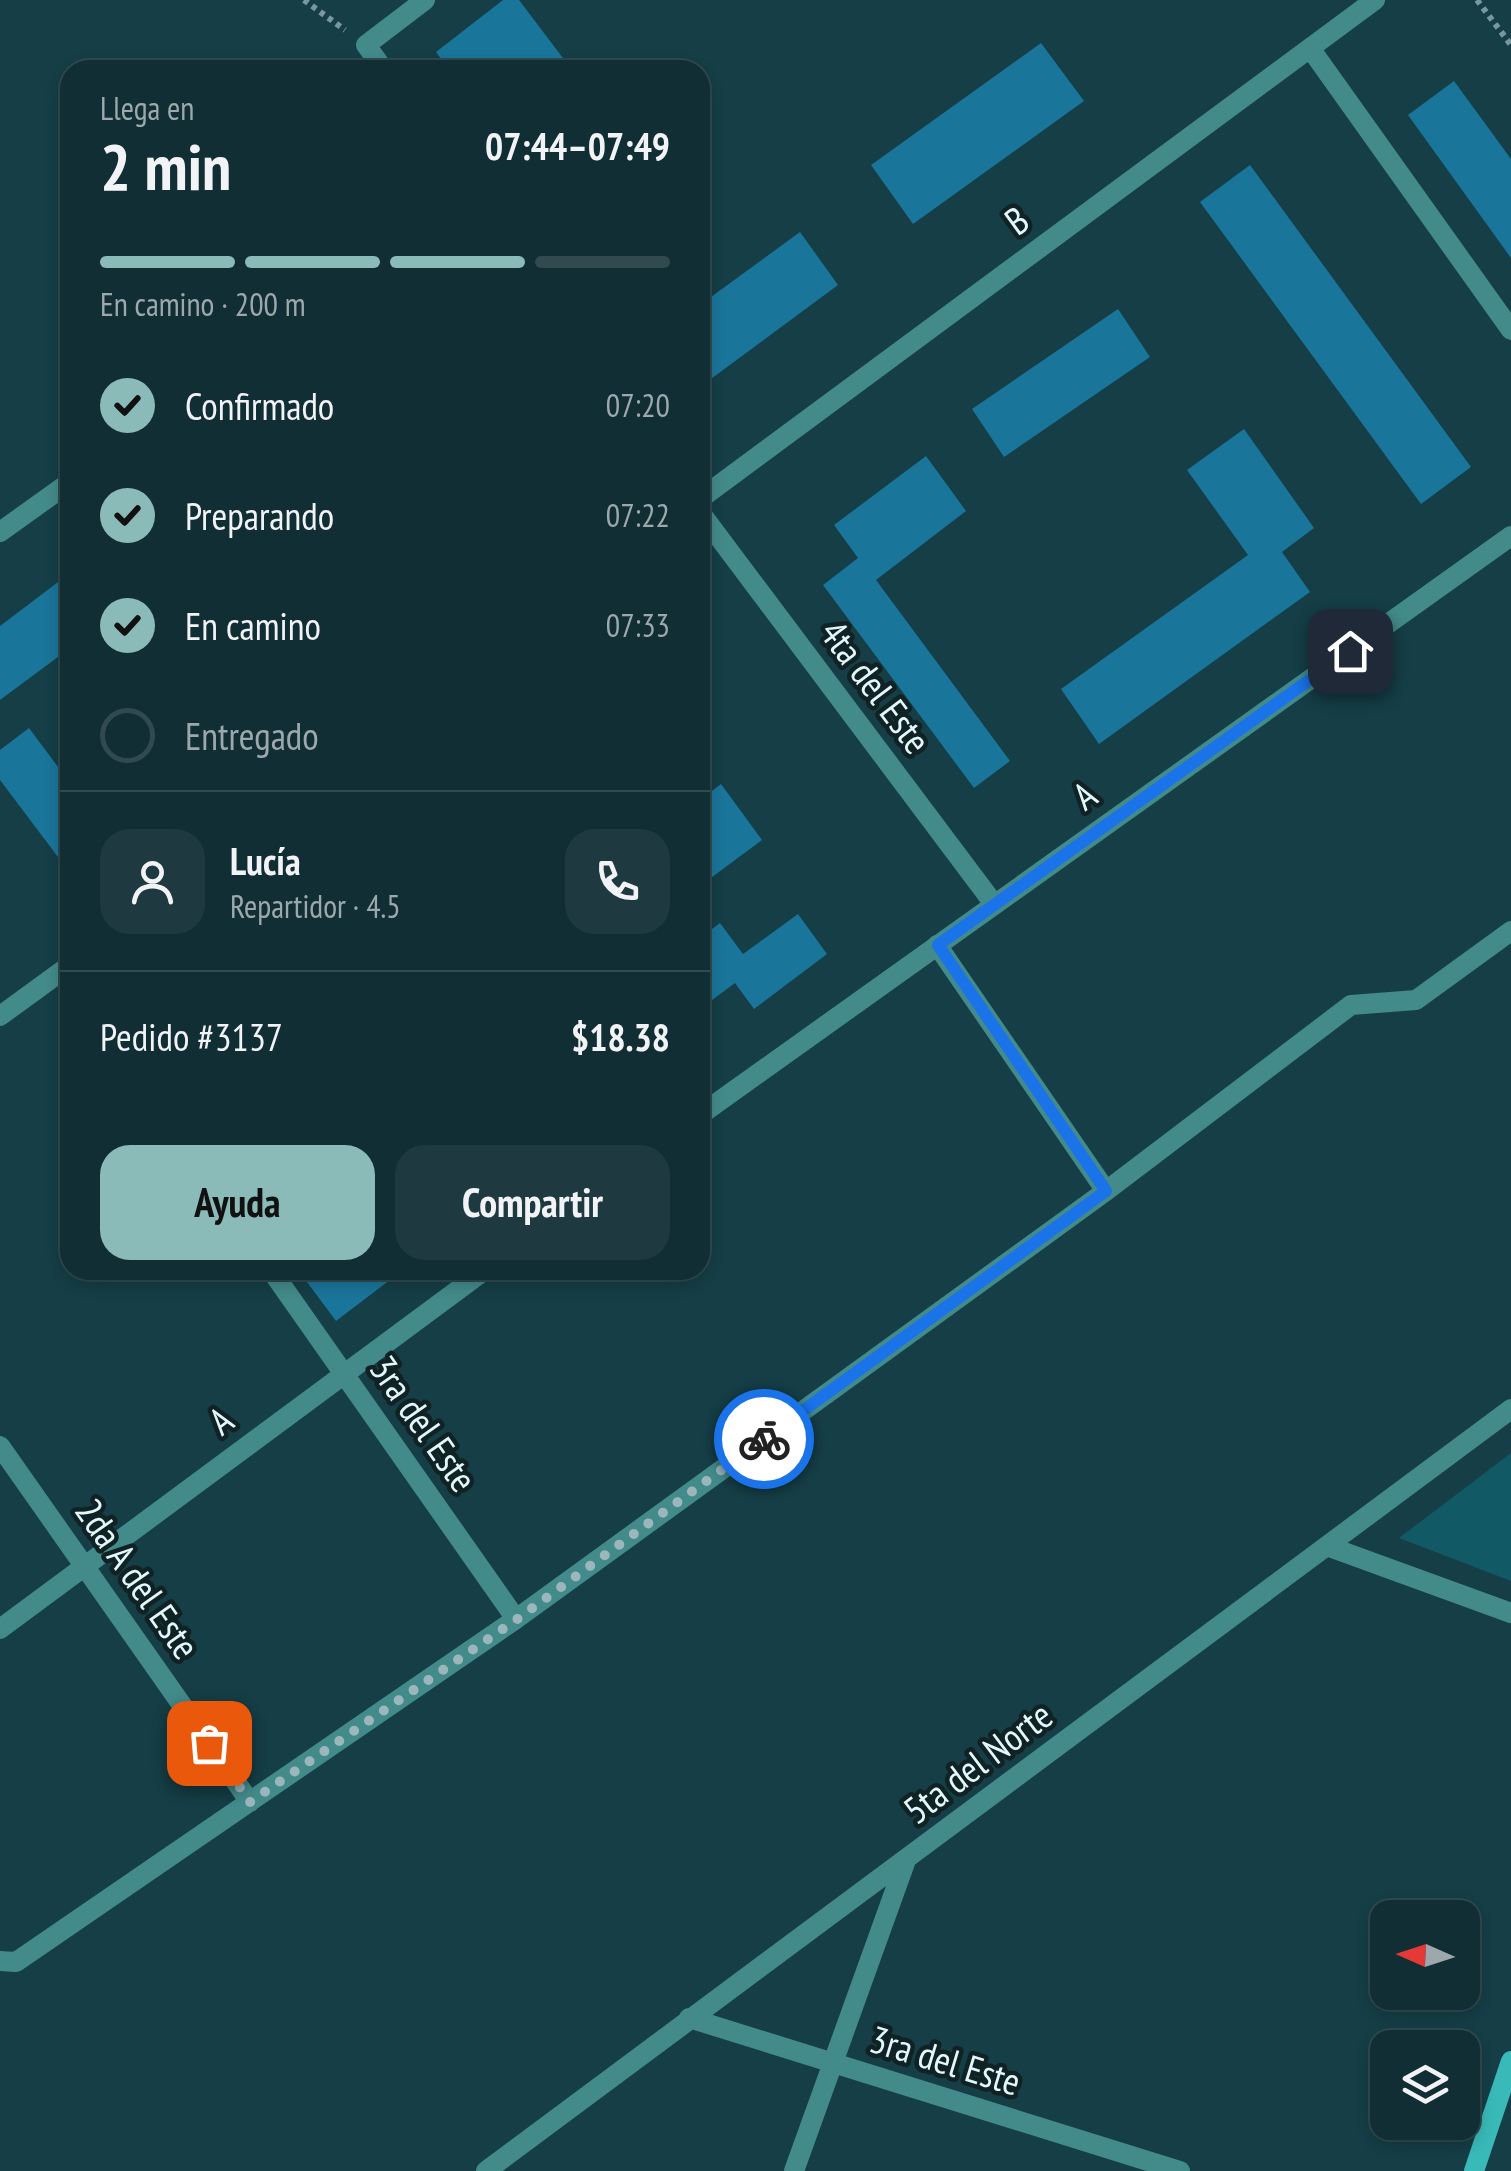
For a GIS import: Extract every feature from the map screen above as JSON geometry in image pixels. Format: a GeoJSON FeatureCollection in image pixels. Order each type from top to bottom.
{"type":"FeatureCollection","features":[{"type":"Feature","properties":{"kind":"street"},"geometry":{"type":"LineString","coordinates":[[377,60],[366,45],[425,0]]}},
{"type":"Feature","properties":{"kind":"street","name":"B"},"geometry":{"type":"LineString","coordinates":[[710,492],[1376,0]]}},
{"type":"Feature","properties":{"kind":"street"},"geometry":{"type":"LineString","coordinates":[[1310,48],[1511,330]]}},
{"type":"Feature","properties":{"kind":"street"},"geometry":{"type":"LineString","coordinates":[[0,532],[60,489]]}},
{"type":"Feature","properties":{"kind":"street","name":"4ta del Este"},"geometry":{"type":"LineString","coordinates":[[710,525],[994,904]]}},
{"type":"Feature","properties":{"kind":"street","name":"A"},"geometry":{"type":"LineString","coordinates":[[710,1108],[1511,536]]}},
{"type":"Feature","properties":{"kind":"street"},"geometry":{"type":"LineString","coordinates":[[0,1961],[16,1962],[516,1620],[1106,1191],[1351,1005],[1416,1000],[1511,931]]}},
{"type":"Feature","properties":{"kind":"street"},"geometry":{"type":"LineString","coordinates":[[938,945],[1106,1191]]}},
{"type":"Feature","properties":{"kind":"street"},"geometry":{"type":"LineString","coordinates":[[0,1016],[60,980]]}},
{"type":"Feature","properties":{"kind":"street","name":"3ra del Este"},"geometry":{"type":"LineString","coordinates":[[279,1280],[516,1620]]}},
{"type":"Feature","properties":{"kind":"street","name":"A"},"geometry":{"type":"LineString","coordinates":[[0,1629],[472,1280]]}},
{"type":"Feature","properties":{"kind":"street","name":"5ta del Norte"},"geometry":{"type":"LineString","coordinates":[[486,2171],[1511,1409]]}},
{"type":"Feature","properties":{"kind":"street","name":"2da A del Este"},"geometry":{"type":"LineString","coordinates":[[0,1446],[250,1802]]}},
{"type":"Feature","properties":{"kind":"street"},"geometry":{"type":"LineString","coordinates":[[1327,1546],[1511,1613]]}},
{"type":"Feature","properties":{"kind":"street"},"geometry":{"type":"LineString","coordinates":[[794,2171],[830,2062],[906,1860]]}},
{"type":"Feature","properties":{"kind":"street","name":"3ra del Este"},"geometry":{"type":"LineString","coordinates":[[689,2018],[1180,2171]]}},
{"type":"Feature","properties":{"kind":"street"},"geometry":{"type":"LineString","coordinates":[[1474,2171],[1511,2061]]}},
{"type":"Feature","properties":{"kind":"path"},"geometry":{"type":"LineString","coordinates":[[304,0],[366,45]]}},
{"type":"Feature","properties":{"kind":"path"},"geometry":{"type":"LineString","coordinates":[[1477,0],[1511,46]]}},
{"type":"Feature","properties":{"kind":"shaded area"},"geometry":{"type":"Polygon","coordinates":[[[1511,1453],[1511,1581],[1399,1538],[1511,1453]]]}},
{"type":"Feature","properties":{"kind":"building"},"geometry":{"type":"Polygon","coordinates":[[[503,0],[519,0],[564,60],[442,60],[436,52],[503,0]]]}},
{"type":"Feature","properties":{"kind":"building"},"geometry":{"type":"Polygon","coordinates":[[[1041,43],[1084,101],[913,224],[871,165],[1041,43]]]}},
{"type":"Feature","properties":{"kind":"building"},"geometry":{"type":"Polygon","coordinates":[[[1454,81],[1511,159],[1511,258],[1408,115],[1454,81]]]}},
{"type":"Feature","properties":{"kind":"building"},"geometry":{"type":"Polygon","coordinates":[[[1250,165],[1471,467],[1421,504],[1200,202],[1250,165]]]}},
{"type":"Feature","properties":{"kind":"building"},"geometry":{"type":"Polygon","coordinates":[[[800,232],[838,285],[710,380],[710,298],[800,232]]]}},
{"type":"Feature","properties":{"kind":"building"},"geometry":{"type":"Polygon","coordinates":[[[1118,309],[1150,357],[1004,457],[972,409],[1118,309]]]}},
{"type":"Feature","properties":{"kind":"building"},"geometry":{"type":"Polygon","coordinates":[[[1244,429],[1314,528],[1282,552],[1310,592],[1099,744],[1061,689],[1248,555],[1187,470],[1244,429]]]}},
{"type":"Feature","properties":{"kind":"building"},"geometry":{"type":"Polygon","coordinates":[[[926,456],[966,511],[876,580],[1010,761],[974,788],[823,585],[858,558],[834,525],[926,456]]]}},
{"type":"Feature","properties":{"kind":"building"},"geometry":{"type":"Polygon","coordinates":[[[60,581],[60,655],[0,700],[0,626],[60,581]]]}},
{"type":"Feature","properties":{"kind":"building"},"geometry":{"type":"Polygon","coordinates":[[[29,728],[60,770],[60,860],[0,780],[0,750],[29,728]]]}},
{"type":"Feature","properties":{"kind":"building"},"geometry":{"type":"Polygon","coordinates":[[[721,784],[762,840],[710,879],[710,792],[721,784]]]}},
{"type":"Feature","properties":{"kind":"building"},"geometry":{"type":"Polygon","coordinates":[[[798,914],[827,954],[754,1009],[735,983],[710,1002],[710,930],[720,923],[743,954],[798,914]]]}},
{"type":"Feature","properties":{"kind":"building"},"geometry":{"type":"Polygon","coordinates":[[[305,1280],[390,1280],[336,1321],[305,1280]]]}},
{"type":"Feature","properties":{"kind":"way so far"},"geometry":{"type":"LineString","coordinates":[[209,1743],[250,1802],[516,1620],[764,1439]]}},
{"type":"Feature","properties":{"kind":"route"},"geometry":{"type":"LineString","coordinates":[[764,1439],[1106,1191],[938,945],[1350,651]]}}]}
